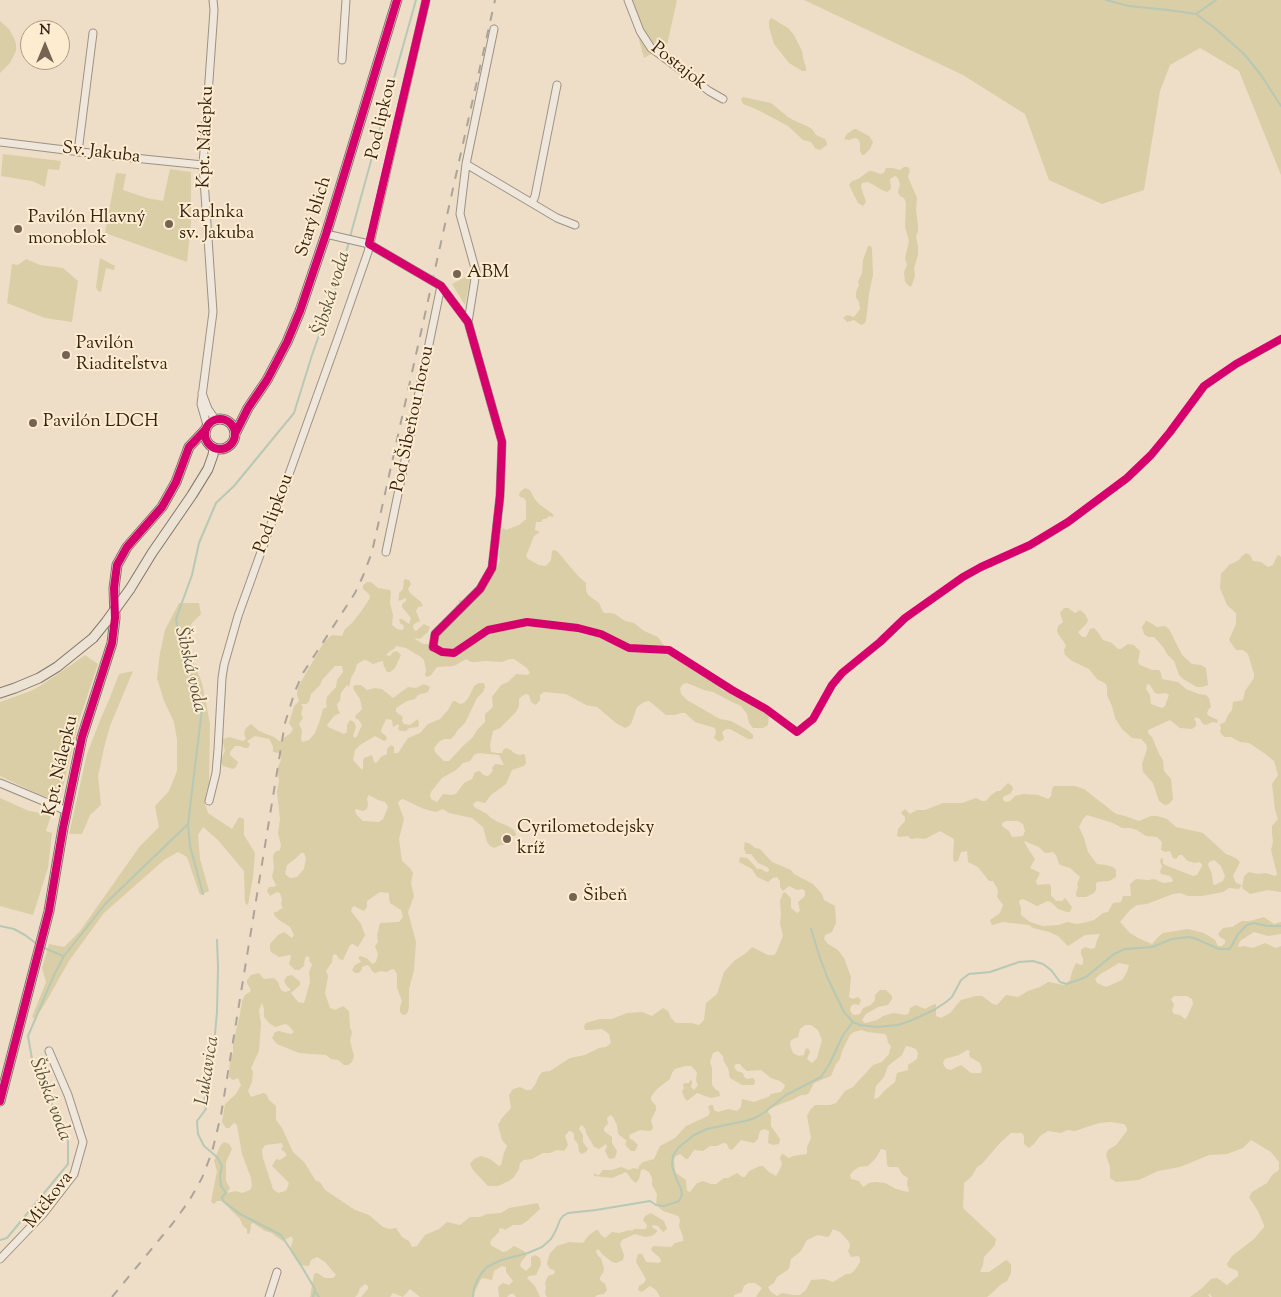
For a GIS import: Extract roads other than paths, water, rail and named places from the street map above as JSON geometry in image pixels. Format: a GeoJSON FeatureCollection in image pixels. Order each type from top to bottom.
{"type":"FeatureCollection","features":[{"type":"Feature","properties":{"kind":"main road","name":"Starý blich"},"geometry":{"type":"LineString","coordinates":[[236,432],[248,408],[267,380],[287,342],[300,311],[326,234],[397,0]]}},
{"type":"Feature","properties":{"kind":"main road","name":"Starý blich"},"geometry":{"type":"LineString","coordinates":[[227,420],[248,408]]}},
{"type":"Feature","properties":{"kind":"main road"},"geometry":{"type":"LineString","coordinates":[[0,693],[39,678],[57,667],[93,638],[130,589],[208,468],[213,454],[211,446],[205,438],[207,427],[215,419],[227,420],[236,432],[234,441],[224,449],[222,456],[208,468]]}},
{"type":"Feature","properties":{"kind":"main road","name":"Kpt. Nálepku"},"geometry":{"type":"LineString","coordinates":[[0,1101],[49,911],[82,737],[112,643],[114,630],[114,588],[117,565],[127,547],[162,507],[176,482],[189,447],[207,427]]}},
{"type":"Feature","properties":{"kind":"main road"},"geometry":{"type":"LineString","coordinates":[[186,456],[194,447],[204,442],[224,449]]}},
{"type":"Feature","properties":{"kind":"street","name":"Kpt. Nálepku"},"geometry":{"type":"LineString","coordinates":[[207,427],[200,404],[213,312],[203,165],[214,10],[213,0]]}},
{"type":"Feature","properties":{"kind":"street"},"geometry":{"type":"LineString","coordinates":[[342,60],[346,0]]}},
{"type":"Feature","properties":{"kind":"street","name":"Pod lipkou"},"geometry":{"type":"LineString","coordinates":[[208,801],[216,773],[224,665],[238,616],[339,335],[369,244],[426,0]]}},
{"type":"Feature","properties":{"kind":"street","name":"Postajok"},"geometry":{"type":"LineString","coordinates":[[628,0],[640,31],[651,48],[709,91],[723,99]]}},
{"type":"Feature","properties":{"kind":"street"},"geometry":{"type":"LineString","coordinates":[[468,322],[476,272],[460,214],[466,164],[494,29]]}},
{"type":"Feature","properties":{"kind":"street"},"geometry":{"type":"LineString","coordinates":[[78,152],[93,33]]}},
{"type":"Feature","properties":{"kind":"street"},"geometry":{"type":"LineString","coordinates":[[532,203],[557,85]]}},
{"type":"Feature","properties":{"kind":"street","name":"Sv. Jakuba"},"geometry":{"type":"LineString","coordinates":[[0,142],[203,165]]}},
{"type":"Feature","properties":{"kind":"street"},"geometry":{"type":"LineString","coordinates":[[466,164],[557,218],[575,225]]}},
{"type":"Feature","properties":{"kind":"street"},"geometry":{"type":"LineString","coordinates":[[326,234],[369,244],[441,286],[468,322],[502,442],[500,496],[492,568],[480,589],[435,634],[433,647]]}},
{"type":"Feature","properties":{"kind":"street","name":"Pod Šibeňou horou"},"geometry":{"type":"LineString","coordinates":[[386,552],[441,286]]}},
{"type":"Feature","properties":{"kind":"street"},"geometry":{"type":"LineString","coordinates":[[202,393],[208,409],[215,419]]}},
{"type":"Feature","properties":{"kind":"street"},"geometry":{"type":"LineString","coordinates":[[0,783],[67,811]]}},
{"type":"Feature","properties":{"kind":"street","name":"Mičkova"},"geometry":{"type":"LineString","coordinates":[[0,1259],[43,1214],[74,1174],[83,1142],[68,1095],[49,1051]]}},
{"type":"Feature","properties":{"kind":"street"},"geometry":{"type":"LineString","coordinates":[[269,1297],[277,1272]]}},
{"type":"Feature","properties":{"kind":"waterway","name":"Šibská voda"},"geometry":{"type":"LineString","coordinates":[[350,237],[416,0]]}},
{"type":"Feature","properties":{"kind":"waterway"},"geometry":{"type":"LineString","coordinates":[[1106,0],[1129,6],[1196,14],[1244,54],[1261,75],[1281,106]]}},
{"type":"Feature","properties":{"kind":"waterway"},"geometry":{"type":"LineString","coordinates":[[1196,14],[1216,0]]}},
{"type":"Feature","properties":{"kind":"waterway","name":"Šibská voda"},"geometry":{"type":"LineString","coordinates":[[0,1240],[7,1238],[68,1164],[68,1141],[32,1059],[28,1036],[54,975],[64,956],[106,903],[188,824],[202,709],[194,682],[183,662],[176,619],[192,575],[199,543],[216,503],[234,486],[294,413],[349,242]]}},
{"type":"Feature","properties":{"kind":"waterway","name":"Lukavica"},"geometry":{"type":"LineString","coordinates":[[188,824],[190,846],[203,894]]}},
{"type":"Feature","properties":{"kind":"waterway"},"geometry":{"type":"LineString","coordinates":[[473,1297],[478,1279],[487,1267],[501,1260],[542,1247],[551,1239],[560,1220],[568,1213],[650,1201],[656,1205],[664,1206],[679,1201],[682,1195],[681,1189],[672,1166],[673,1156],[678,1148],[694,1135],[707,1129],[755,1118],[786,1095],[821,1077],[843,1035],[853,1022],[860,1025],[877,1027],[898,1025],[910,1021],[946,1002],[952,997],[961,980],[969,974],[990,972],[1019,962],[1033,961],[1043,964],[1051,970],[1060,982],[1067,984],[1086,977],[1114,954],[1125,949],[1152,947],[1172,939],[1188,937],[1219,949],[1229,949],[1238,934],[1247,925],[1254,923],[1267,926],[1281,926]]}},
{"type":"Feature","properties":{"kind":"waterway"},"geometry":{"type":"LineString","coordinates":[[0,926],[14,929],[38,945]]}},
{"type":"Feature","properties":{"kind":"waterway"},"geometry":{"type":"LineString","coordinates":[[811,929],[828,979],[844,1012],[853,1022]]}},
{"type":"Feature","properties":{"kind":"waterway","name":"Lukavica"},"geometry":{"type":"LineString","coordinates":[[217,940],[217,1012],[213,1056],[204,1102],[206,1109],[197,1121],[198,1134],[204,1146],[217,1157],[222,1166],[220,1175],[221,1186],[226,1193],[222,1197],[223,1201],[240,1214],[281,1235],[315,1289],[313,1297]]}},
{"type":"Feature","properties":{"kind":"waterway"},"geometry":{"type":"LineString","coordinates":[[42,947],[63,956]]}},
{"type":"Feature","properties":{"kind":"waterway","name":"Lukavica"},"geometry":{"type":"LineString","coordinates":[[315,1291],[319,1297]]}},
{"type":"Feature","properties":{"kind":"railway"},"geometry":{"type":"LineString","coordinates":[[112,1297],[189,1201],[202,1178],[212,1152],[221,1115],[285,723],[303,673],[355,593],[372,552],[495,0]]}},
{"type":"Feature","properties":{"kind":"place","name":"Kaplnka sv. Jakuba"},"geometry":{"type":"Point","coordinates":[169,224]}},
{"type":"Feature","properties":{"kind":"place","name":"Pavilón Hlavný monoblok"},"geometry":{"type":"Point","coordinates":[18,229]}},
{"type":"Feature","properties":{"kind":"place","name":"ABM"},"geometry":{"type":"Point","coordinates":[457,274]}},
{"type":"Feature","properties":{"kind":"place","name":"Pavilón Riaditeľstva"},"geometry":{"type":"Point","coordinates":[66,355]}},
{"type":"Feature","properties":{"kind":"place","name":"Pavilón LDCH"},"geometry":{"type":"Point","coordinates":[33,423]}},
{"type":"Feature","properties":{"kind":"place","name":"Cyrilometodejsky kríž"},"geometry":{"type":"Point","coordinates":[507,839]}},
{"type":"Feature","properties":{"kind":"place","name":"Šibeň"},"geometry":{"type":"Point","coordinates":[573,897]}}]}
